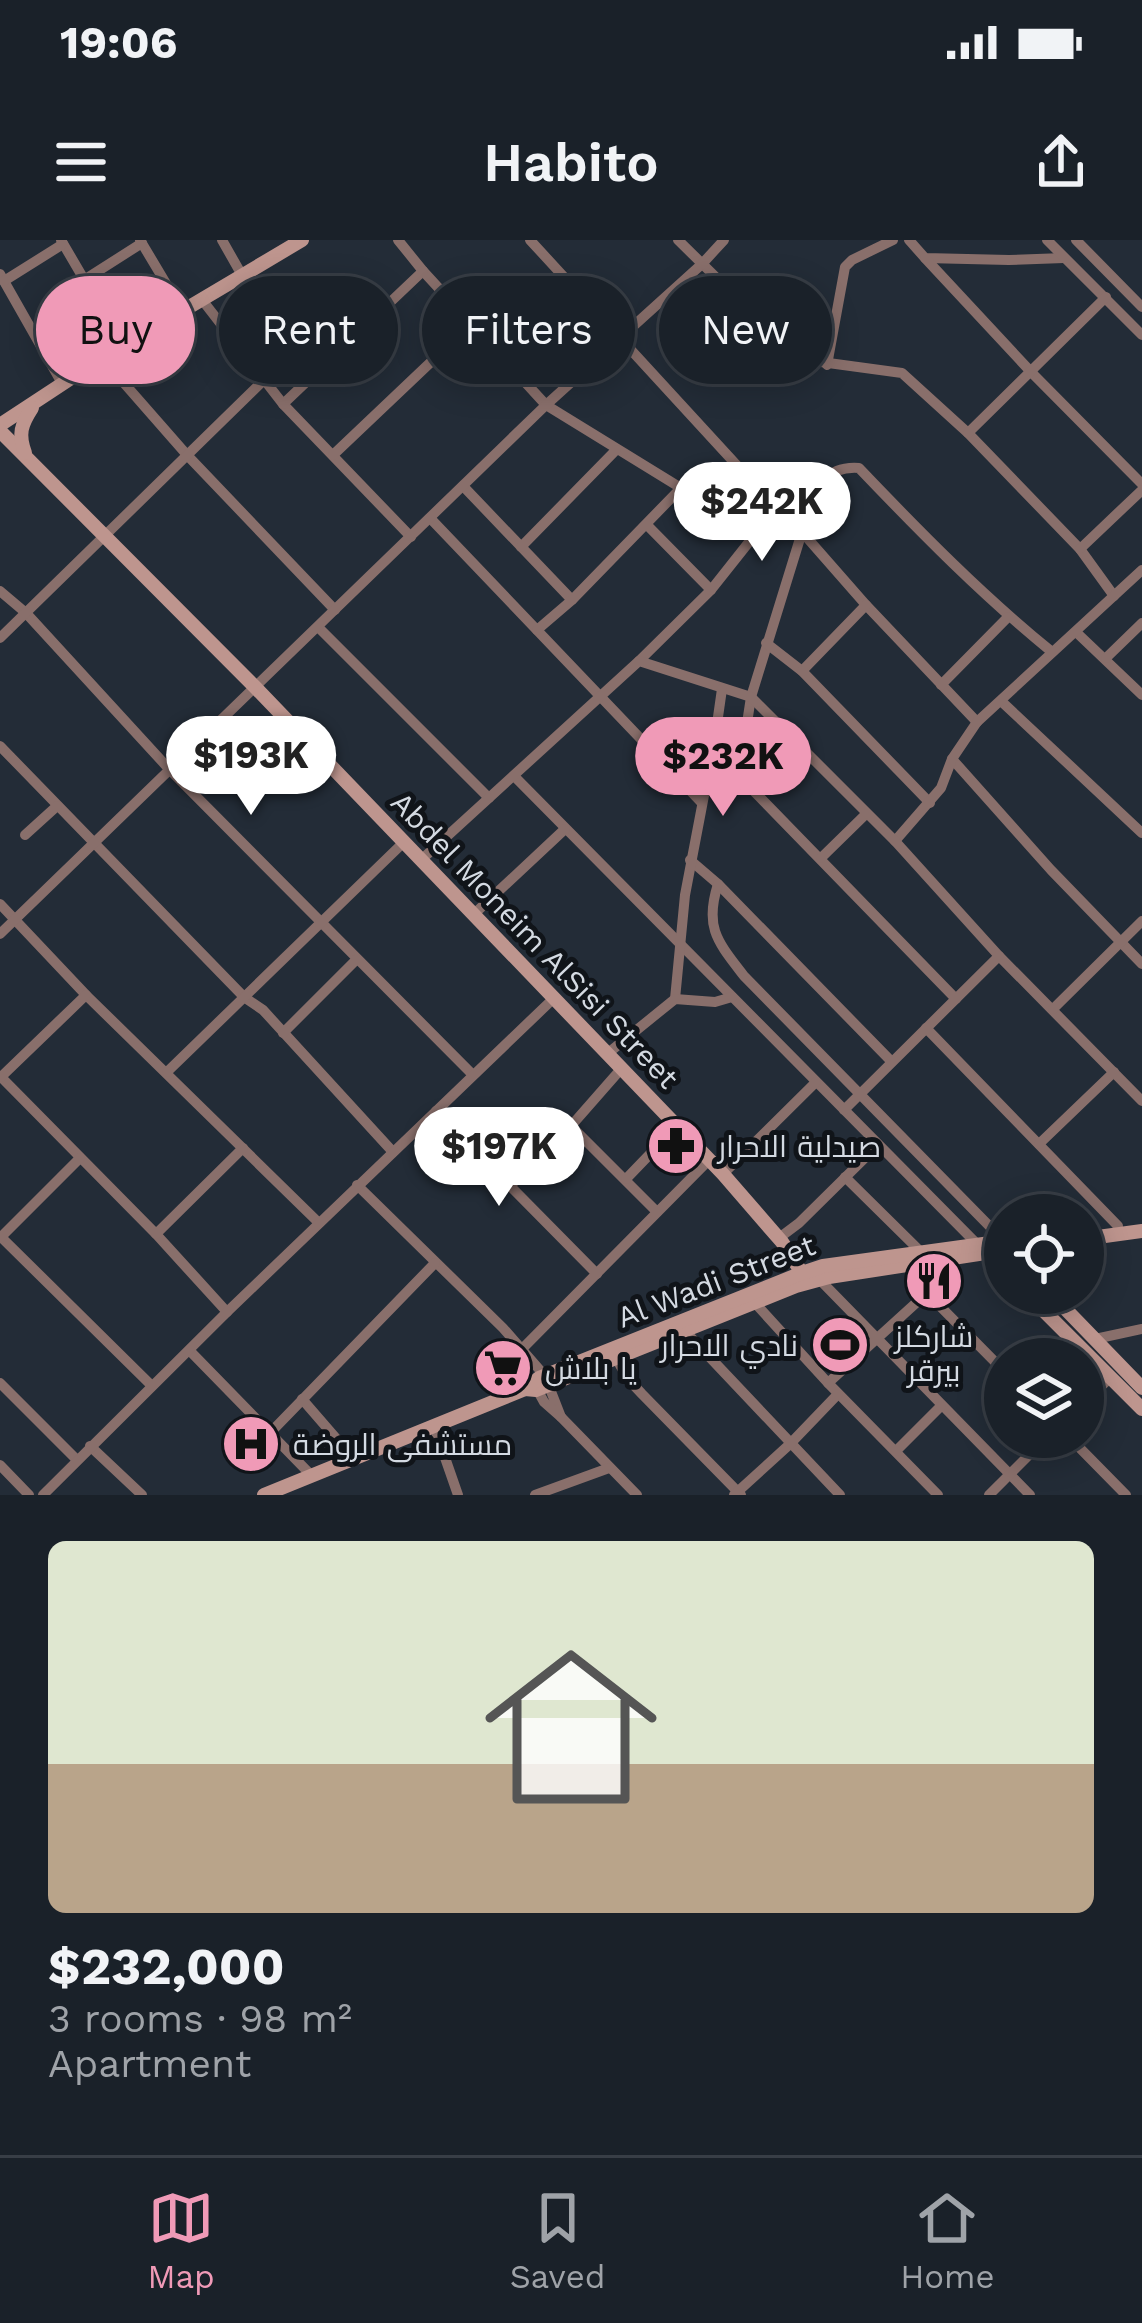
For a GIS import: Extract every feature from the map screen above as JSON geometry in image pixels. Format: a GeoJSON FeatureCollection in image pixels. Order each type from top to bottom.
{"type":"FeatureCollection","features":[{"type":"Feature","properties":{"kind":"main road"},"geometry":{"type":"LineString","coordinates":[[245,276],[302,240]]}},
{"type":"Feature","properties":{"kind":"main road"},"geometry":{"type":"LineString","coordinates":[[195,305],[219,291]]}},
{"type":"Feature","properties":{"kind":"main road"},"geometry":{"type":"LineString","coordinates":[[0,428],[63,385]]}},
{"type":"Feature","properties":{"kind":"main road"},"geometry":{"type":"LineString","coordinates":[[27,458],[20,428],[36,401]]}},
{"type":"Feature","properties":{"kind":"main road","name":"Abdel Moneim AlSisi Street"},"geometry":{"type":"LineString","coordinates":[[0,428],[723,1174],[775,1235],[797,1275]]}},
{"type":"Feature","properties":{"kind":"main road"},"geometry":{"type":"LineString","coordinates":[[1104,1230],[1142,1227]]}},
{"type":"Feature","properties":{"kind":"main road"},"geometry":{"type":"LineString","coordinates":[[1104,1232],[1142,1227]]}},
{"type":"Feature","properties":{"kind":"main road","name":"Al Wadi Street"},"geometry":{"type":"LineString","coordinates":[[537,1381],[616,1358],[819,1279],[984,1248]]}},
{"type":"Feature","properties":{"kind":"main road"},"geometry":{"type":"LineString","coordinates":[[981,1249],[984,1252]]}},
{"type":"Feature","properties":{"kind":"main road","name":"Al Wadi Street"},"geometry":{"type":"LineString","coordinates":[[267,1494],[823,1266],[981,1249]]}},
{"type":"Feature","properties":{"kind":"main road"},"geometry":{"type":"LineString","coordinates":[[1047,1314],[1142,1409]]}},
{"type":"Feature","properties":{"kind":"main road"},"geometry":{"type":"LineString","coordinates":[[1071,1314],[1094,1338]]}},
{"type":"Feature","properties":{"kind":"main road"},"geometry":{"type":"LineString","coordinates":[[1104,1348],[1142,1388]]}},
{"type":"Feature","properties":{"kind":"street"},"geometry":{"type":"LineString","coordinates":[[222,240],[242,276]]}},
{"type":"Feature","properties":{"kind":"street"},"geometry":{"type":"LineString","coordinates":[[398,240],[427,276]]}},
{"type":"Feature","properties":{"kind":"street"},"geometry":{"type":"LineString","coordinates":[[530,240],[562,276]]}},
{"type":"Feature","properties":{"kind":"street"},"geometry":{"type":"LineString","coordinates":[[678,240],[714,276]]}},
{"type":"Feature","properties":{"kind":"street"},"geometry":{"type":"LineString","coordinates":[[635,325],[724,240]]}},
{"type":"Feature","properties":{"kind":"street"},"geometry":{"type":"LineString","coordinates":[[832,337],[848,262],[893,240]]}},
{"type":"Feature","properties":{"kind":"street"},"geometry":{"type":"LineString","coordinates":[[909,240],[1142,487],[1080,549]]}},
{"type":"Feature","properties":{"kind":"street"},"geometry":{"type":"LineString","coordinates":[[1047,240],[1142,334]]}},
{"type":"Feature","properties":{"kind":"street"},"geometry":{"type":"LineString","coordinates":[[1076,240],[1142,307]]}},
{"type":"Feature","properties":{"kind":"street"},"geometry":{"type":"LineString","coordinates":[[63,385],[2,277],[62,242],[82,276]]}},
{"type":"Feature","properties":{"kind":"street"},"geometry":{"type":"LineString","coordinates":[[90,276],[141,242],[161,276]]}},
{"type":"Feature","properties":{"kind":"street"},"geometry":{"type":"LineString","coordinates":[[925,258],[1064,258]]}},
{"type":"Feature","properties":{"kind":"street"},"geometry":{"type":"LineString","coordinates":[[283,404],[423,271]]}},
{"type":"Feature","properties":{"kind":"street"},"geometry":{"type":"LineString","coordinates":[[1130,295],[1142,283]]}},
{"type":"Feature","properties":{"kind":"street"},"geometry":{"type":"LineString","coordinates":[[968,433],[1106,297]]}},
{"type":"Feature","properties":{"kind":"street"},"geometry":{"type":"LineString","coordinates":[[203,301],[219,322]]}},
{"type":"Feature","properties":{"kind":"street"},"geometry":{"type":"LineString","coordinates":[[635,356],[976,722]]}},
{"type":"Feature","properties":{"kind":"street"},"geometry":{"type":"LineString","coordinates":[[832,365],[902,373],[968,433],[1080,549],[1114,596]]}},
{"type":"Feature","properties":{"kind":"street"},"geometry":{"type":"LineString","coordinates":[[333,455],[422,370]]}},
{"type":"Feature","properties":{"kind":"street"},"geometry":{"type":"LineString","coordinates":[[125,384],[335,610]]}},
{"type":"Feature","properties":{"kind":"street"},"geometry":{"type":"LineString","coordinates":[[0,638],[260,384]]}},
{"type":"Feature","properties":{"kind":"street"},"geometry":{"type":"LineString","coordinates":[[266,384],[411,536]]}},
{"type":"Feature","properties":{"kind":"street"},"geometry":{"type":"LineString","coordinates":[[527,384],[547,405],[681,488],[776,508]]}},
{"type":"Feature","properties":{"kind":"street"},"geometry":{"type":"LineString","coordinates":[[0,934],[570,384]]}},
{"type":"Feature","properties":{"kind":"street"},"geometry":{"type":"LineString","coordinates":[[521,547],[616,450]]}},
{"type":"Feature","properties":{"kind":"street"},"geometry":{"type":"LineString","coordinates":[[956,999],[743,780],[740,769],[751,697],[766,643],[822,482],[831,471],[860,468],[917,529],[1052,652]]}},
{"type":"Feature","properties":{"kind":"street"},"geometry":{"type":"LineString","coordinates":[[463,486],[572,600]]}},
{"type":"Feature","properties":{"kind":"street"},"geometry":{"type":"LineString","coordinates":[[537,630],[681,488]]}},
{"type":"Feature","properties":{"kind":"street"},"geometry":{"type":"LineString","coordinates":[[421,860],[711,590],[776,508]]}},
{"type":"Feature","properties":{"kind":"street"},"geometry":{"type":"LineString","coordinates":[[430,518],[702,802]]}},
{"type":"Feature","properties":{"kind":"street"},"geometry":{"type":"LineString","coordinates":[[646,525],[711,590]]}},
{"type":"Feature","properties":{"kind":"street"},"geometry":{"type":"LineString","coordinates":[[895,841],[941,788],[952,759],[976,722],[1142,570]]}},
{"type":"Feature","properties":{"kind":"street"},"geometry":{"type":"LineString","coordinates":[[0,591],[473,1075]]}},
{"type":"Feature","properties":{"kind":"street"},"geometry":{"type":"LineString","coordinates":[[802,671],[866,605]]}},
{"type":"Feature","properties":{"kind":"street"},"geometry":{"type":"LineString","coordinates":[[941,685],[1008,616]]}},
{"type":"Feature","properties":{"kind":"street"},"geometry":{"type":"LineString","coordinates":[[1106,658],[1142,623]]}},
{"type":"Feature","properties":{"kind":"street"},"geometry":{"type":"LineString","coordinates":[[318,626],[489,799]]}},
{"type":"Feature","properties":{"kind":"street"},"geometry":{"type":"LineString","coordinates":[[1076,632],[1142,694]]}},
{"type":"Feature","properties":{"kind":"street"},"geometry":{"type":"LineString","coordinates":[[766,643],[802,671],[930,803]]}},
{"type":"Feature","properties":{"kind":"street"},"geometry":{"type":"LineString","coordinates":[[639,661],[751,697],[1142,1101]]}},
{"type":"Feature","properties":{"kind":"street"},"geometry":{"type":"LineString","coordinates":[[675,999],[690,860],[722,689]]}},
{"type":"Feature","properties":{"kind":"street"},"geometry":{"type":"LineString","coordinates":[[1001,701],[1142,832]]}},
{"type":"Feature","properties":{"kind":"street"},"geometry":{"type":"LineString","coordinates":[[0,746],[244,997],[263,1010],[393,1152]]}},
{"type":"Feature","properties":{"kind":"street"},"geometry":{"type":"LineString","coordinates":[[952,759],[1142,964]]}},
{"type":"Feature","properties":{"kind":"street"},"geometry":{"type":"LineString","coordinates":[[0,774],[13,761]]}},
{"type":"Feature","properties":{"kind":"street"},"geometry":{"type":"LineString","coordinates":[[514,776],[981,1249]]}},
{"type":"Feature","properties":{"kind":"street"},"geometry":{"type":"LineString","coordinates":[[25,835],[57,806]]}},
{"type":"Feature","properties":{"kind":"street"},"geometry":{"type":"LineString","coordinates":[[821,859],[866,814]]}},
{"type":"Feature","properties":{"kind":"street"},"geometry":{"type":"LineString","coordinates":[[473,915],[566,829]]}},
{"type":"Feature","properties":{"kind":"street"},"geometry":{"type":"LineString","coordinates":[[167,1072],[404,842]]}},
{"type":"Feature","properties":{"kind":"street"},"geometry":{"type":"LineString","coordinates":[[690,860],[891,1060]]}},
{"type":"Feature","properties":{"kind":"street"},"geometry":{"type":"LineString","coordinates":[[718,884],[711,907],[715,937],[743,976],[984,1222]]}},
{"type":"Feature","properties":{"kind":"street"},"geometry":{"type":"LineString","coordinates":[[0,904],[319,1223]]}},
{"type":"Feature","properties":{"kind":"street"},"geometry":{"type":"LineString","coordinates":[[682,914],[712,915]]}},
{"type":"Feature","properties":{"kind":"street"},"geometry":{"type":"LineString","coordinates":[[1053,1009],[1142,921]]}},
{"type":"Feature","properties":{"kind":"street"},"geometry":{"type":"LineString","coordinates":[[844,1110],[999,956]]}},
{"type":"Feature","properties":{"kind":"street"},"geometry":{"type":"LineString","coordinates":[[283,1033],[357,959]]}},
{"type":"Feature","properties":{"kind":"street"},"geometry":{"type":"LineString","coordinates":[[86,994],[1,1076],[227,1312]]}},
{"type":"Feature","properties":{"kind":"street"},"geometry":{"type":"LineString","coordinates":[[607,1054],[675,999],[715,1002],[732,997]]}},
{"type":"Feature","properties":{"kind":"street"},"geometry":{"type":"LineString","coordinates":[[43,1495],[554,998]]}},
{"type":"Feature","properties":{"kind":"street"},"geometry":{"type":"LineString","coordinates":[[926,1028],[1118,1226]]}},
{"type":"Feature","properties":{"kind":"street"},"geometry":{"type":"LineString","coordinates":[[782,1048],[797,1033]]}},
{"type":"Feature","properties":{"kind":"street"},"geometry":{"type":"LineString","coordinates":[[510,1186],[622,1069]]}},
{"type":"Feature","properties":{"kind":"street"},"geometry":{"type":"LineString","coordinates":[[1039,1144],[1114,1072]]}},
{"type":"Feature","properties":{"kind":"street"},"geometry":{"type":"LineString","coordinates":[[1130,1089],[1142,1077]]}},
{"type":"Feature","properties":{"kind":"street"},"geometry":{"type":"LineString","coordinates":[[723,1174],[816,1082]]}},
{"type":"Feature","properties":{"kind":"street"},"geometry":{"type":"LineString","coordinates":[[436,1111],[597,1274]]}},
{"type":"Feature","properties":{"kind":"street"},"geometry":{"type":"LineString","coordinates":[[571,1126],[658,1212]]}},
{"type":"Feature","properties":{"kind":"street"},"geometry":{"type":"LineString","coordinates":[[626,1179],[677,1126]]}},
{"type":"Feature","properties":{"kind":"street"},"geometry":{"type":"LineString","coordinates":[[775,1235],[799,1223],[878,1145]]}},
{"type":"Feature","properties":{"kind":"street"},"geometry":{"type":"LineString","coordinates":[[156,1234],[244,1148]]}},
{"type":"Feature","properties":{"kind":"street"},"geometry":{"type":"LineString","coordinates":[[80,1158],[0,1237],[152,1385]]}},
{"type":"Feature","properties":{"kind":"street"},"geometry":{"type":"LineString","coordinates":[[522,1349],[709,1160]]}},
{"type":"Feature","properties":{"kind":"street"},"geometry":{"type":"LineString","coordinates":[[845,1178],[921,1252]]}},
{"type":"Feature","properties":{"kind":"street"},"geometry":{"type":"LineString","coordinates":[[358,1185],[522,1349],[552,1411],[637,1495]]}},
{"type":"Feature","properties":{"kind":"street"},"geometry":{"type":"LineString","coordinates":[[270,1432],[435,1263]]}},
{"type":"Feature","properties":{"kind":"street"},"geometry":{"type":"LineString","coordinates":[[909,1264],[926,1293],[984,1351]]}},
{"type":"Feature","properties":{"kind":"street"},"geometry":{"type":"LineString","coordinates":[[819,1279],[1030,1495]]}},
{"type":"Feature","properties":{"kind":"street"},"geometry":{"type":"LineString","coordinates":[[828,1383],[926,1293]]}},
{"type":"Feature","properties":{"kind":"street"},"geometry":{"type":"LineString","coordinates":[[754,1302],[938,1495]]}},
{"type":"Feature","properties":{"kind":"street"},"geometry":{"type":"LineString","coordinates":[[1100,1338],[1142,1329]]}},
{"type":"Feature","properties":{"kind":"street"},"geometry":{"type":"LineString","coordinates":[[684,1330],[841,1495]]}},
{"type":"Feature","properties":{"kind":"street"},"geometry":{"type":"LineString","coordinates":[[190,1351],[312,1476]]}},
{"type":"Feature","properties":{"kind":"street"},"geometry":{"type":"LineString","coordinates":[[616,1358],[642,1394],[737,1494],[838,1394]]}},
{"type":"Feature","properties":{"kind":"street"},"geometry":{"type":"LineString","coordinates":[[1104,1384],[1111,1378]]}},
{"type":"Feature","properties":{"kind":"street"},"geometry":{"type":"LineString","coordinates":[[3,1392],[76,1459]]}},
{"type":"Feature","properties":{"kind":"street"},"geometry":{"type":"LineString","coordinates":[[302,1399],[354,1459]]}},
{"type":"Feature","properties":{"kind":"street"},"geometry":{"type":"LineString","coordinates":[[896,1451],[940,1406]]}},
{"type":"Feature","properties":{"kind":"street"},"geometry":{"type":"LineString","coordinates":[[434,1426],[458,1495]]}},
{"type":"Feature","properties":{"kind":"street"},"geometry":{"type":"LineString","coordinates":[[90,1446],[142,1495]]}},
{"type":"Feature","properties":{"kind":"street"},"geometry":{"type":"LineString","coordinates":[[989,1495],[1027,1458]]}},
{"type":"Feature","properties":{"kind":"street"},"geometry":{"type":"LineString","coordinates":[[1090,1458],[1126,1495]]}},
{"type":"Feature","properties":{"kind":"street"},"geometry":{"type":"LineString","coordinates":[[0,1465],[29,1495]]}},
{"type":"Feature","properties":{"kind":"street"},"geometry":{"type":"LineString","coordinates":[[538,1494],[609,1468]]}},
{"type":"Feature","properties":{"kind":"place","name":"صيدلية الاحرار"},"geometry":{"type":"Point","coordinates":[676,1146]}},
{"type":"Feature","properties":{"kind":"place","name":"شاركلز بيرقر"},"geometry":{"type":"Point","coordinates":[934,1281]}},
{"type":"Feature","properties":{"kind":"place","name":"نادي الاحرار"},"geometry":{"type":"Point","coordinates":[840,1345]}},
{"type":"Feature","properties":{"kind":"place","name":"يا بلاش"},"geometry":{"type":"Point","coordinates":[503,1368]}},
{"type":"Feature","properties":{"kind":"place","name":"مستشفى الروضة"},"geometry":{"type":"Point","coordinates":[251,1444]}}]}
